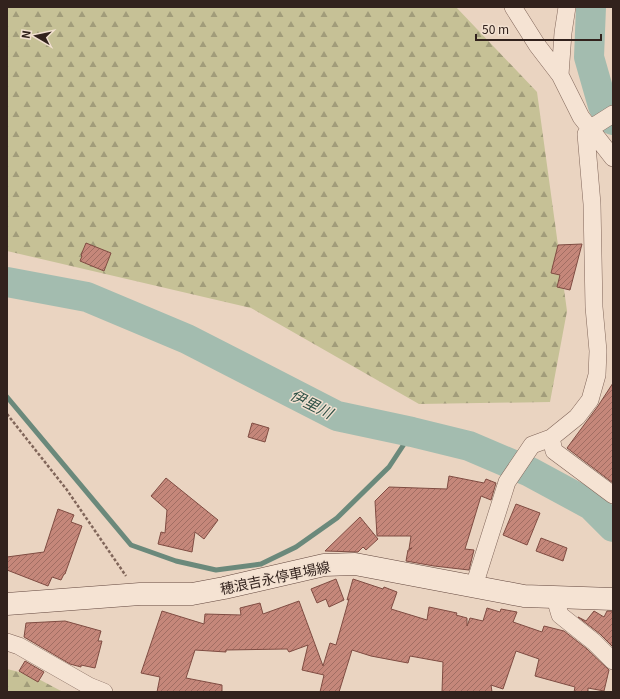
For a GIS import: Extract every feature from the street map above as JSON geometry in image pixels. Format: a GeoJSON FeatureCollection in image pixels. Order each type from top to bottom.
{"type":"FeatureCollection","features":[{"type":"Feature","properties":{"kind":"main road","name":"穂浪吉永停車場線"},"geometry":{"type":"LineString","coordinates":[[7,604],[140,594],[192,594],[324,565],[355,564],[524,596],[613,599]]}},
{"type":"Feature","properties":{"kind":"street"},"geometry":{"type":"LineString","coordinates":[[513,7],[537,45],[560,75],[581,117],[592,128],[613,158]]}},
{"type":"Feature","properties":{"kind":"street"},"geometry":{"type":"LineString","coordinates":[[560,75],[563,33],[567,7]]}},
{"type":"Feature","properties":{"kind":"street"},"geometry":{"type":"LineString","coordinates":[[474,586],[507,482],[532,445],[550,438],[577,417],[590,400],[597,375],[598,351],[594,307],[592,204],[586,134],[592,128],[613,114]]}},
{"type":"Feature","properties":{"kind":"street"},"geometry":{"type":"LineString","coordinates":[[550,438],[554,451],[613,495]]}},
{"type":"Feature","properties":{"kind":"street"},"geometry":{"type":"LineString","coordinates":[[555,598],[560,615],[594,642],[613,661]]}},
{"type":"Feature","properties":{"kind":"street"},"geometry":{"type":"LineString","coordinates":[[7,642],[19,646],[89,686],[104,692]]}},
{"type":"Feature","properties":{"kind":"path"},"geometry":{"type":"LineString","coordinates":[[7,414],[67,490],[126,577],[140,594]]}},
{"type":"Feature","properties":{"kind":"green space"},"geometry":{"type":"Polygon","coordinates":[[[7,7],[456,7],[537,92],[567,311],[550,402],[419,404],[251,308],[7,251],[7,7]]]}},
{"type":"Feature","properties":{"kind":"green space"},"geometry":{"type":"Polygon","coordinates":[[[7,669],[31,675],[63,692],[7,692],[7,669]]]}},
{"type":"Feature","properties":{"kind":"building"},"geometry":{"type":"Polygon","coordinates":[[[86,243],[111,253],[104,271],[80,261],[86,243]]]}},
{"type":"Feature","properties":{"kind":"building"},"geometry":{"type":"Polygon","coordinates":[[[582,244],[570,290],[557,287],[560,275],[551,273],[558,245],[582,244]]]}},
{"type":"Feature","properties":{"kind":"building"},"geometry":{"type":"Polygon","coordinates":[[[613,383],[613,483],[567,448],[613,383]]]}},
{"type":"Feature","properties":{"kind":"building"},"geometry":{"type":"Polygon","coordinates":[[[252,423],[269,428],[265,442],[248,437],[252,423]]]}},
{"type":"Feature","properties":{"kind":"building"},"geometry":{"type":"Polygon","coordinates":[[[449,476],[484,483],[486,479],[496,483],[491,500],[481,496],[465,549],[474,550],[469,570],[406,561],[408,550],[412,548],[409,549],[411,536],[377,536],[375,501],[389,487],[447,489],[449,476]]]}},
{"type":"Feature","properties":{"kind":"building"},"geometry":{"type":"Polygon","coordinates":[[[166,478],[218,520],[204,539],[195,532],[192,552],[158,544],[161,532],[165,533],[167,510],[151,496],[166,478]]]}},
{"type":"Feature","properties":{"kind":"building"},"geometry":{"type":"Polygon","coordinates":[[[516,504],[540,513],[527,545],[503,535],[516,504]]]}},
{"type":"Feature","properties":{"kind":"building"},"geometry":{"type":"Polygon","coordinates":[[[58,509],[74,515],[71,522],[82,526],[65,574],[61,580],[52,577],[48,586],[7,570],[7,557],[44,552],[58,509]]]}},
{"type":"Feature","properties":{"kind":"building"},"geometry":{"type":"Polygon","coordinates":[[[360,517],[378,539],[366,550],[363,547],[358,552],[325,551],[360,517]]]}},
{"type":"Feature","properties":{"kind":"building"},"geometry":{"type":"Polygon","coordinates":[[[541,538],[567,548],[563,561],[536,551],[541,538]]]}},
{"type":"Feature","properties":{"kind":"building"},"geometry":{"type":"Polygon","coordinates":[[[336,579],[344,600],[329,607],[326,599],[317,603],[311,589],[336,579]]]}},
{"type":"Feature","properties":{"kind":"building"},"geometry":{"type":"Polygon","coordinates":[[[353,579],[397,592],[391,609],[427,620],[429,607],[457,613],[456,615],[467,618],[467,626],[470,618],[483,621],[487,608],[500,612],[501,609],[517,612],[513,622],[542,632],[544,626],[564,631],[587,649],[609,670],[604,691],[588,688],[588,692],[574,692],[575,687],[535,676],[539,659],[516,651],[503,689],[491,685],[492,692],[442,692],[443,662],[410,656],[408,663],[371,656],[352,650],[339,692],[320,692],[324,675],[302,670],[308,645],[289,652],[287,649],[226,650],[226,652],[195,650],[186,678],[222,685],[222,692],[157,692],[160,677],[141,673],[162,611],[204,624],[205,614],[241,615],[240,608],[260,603],[263,614],[299,601],[323,666],[330,643],[336,645],[353,579]]]}},
{"type":"Feature","properties":{"kind":"building"},"geometry":{"type":"Polygon","coordinates":[[[594,611],[604,617],[607,611],[613,611],[613,647],[600,634],[578,617],[586,621],[594,611]]]}},
{"type":"Feature","properties":{"kind":"building"},"geometry":{"type":"Polygon","coordinates":[[[65,621],[101,631],[98,641],[102,641],[95,668],[81,665],[81,667],[70,664],[24,637],[26,623],[65,621]]]}},
{"type":"Feature","properties":{"kind":"building"},"geometry":{"type":"Polygon","coordinates":[[[25,661],[44,672],[38,682],[19,671],[25,661]]]}},
{"type":"Feature","properties":{"kind":"waterway"},"geometry":{"type":"LineString","coordinates":[[591,7],[589,57],[603,106],[613,120]]}},
{"type":"Feature","properties":{"kind":"waterway","name":"伊里川"},"geometry":{"type":"LineString","coordinates":[[7,282],[87,297],[187,339],[337,416],[469,446],[530,472],[591,505],[613,527]]}},
{"type":"Feature","properties":{"kind":"waterway"},"geometry":{"type":"LineString","coordinates":[[7,397],[131,545],[176,561],[216,570],[261,564],[296,547],[337,518],[389,467],[412,432]]}}]}
